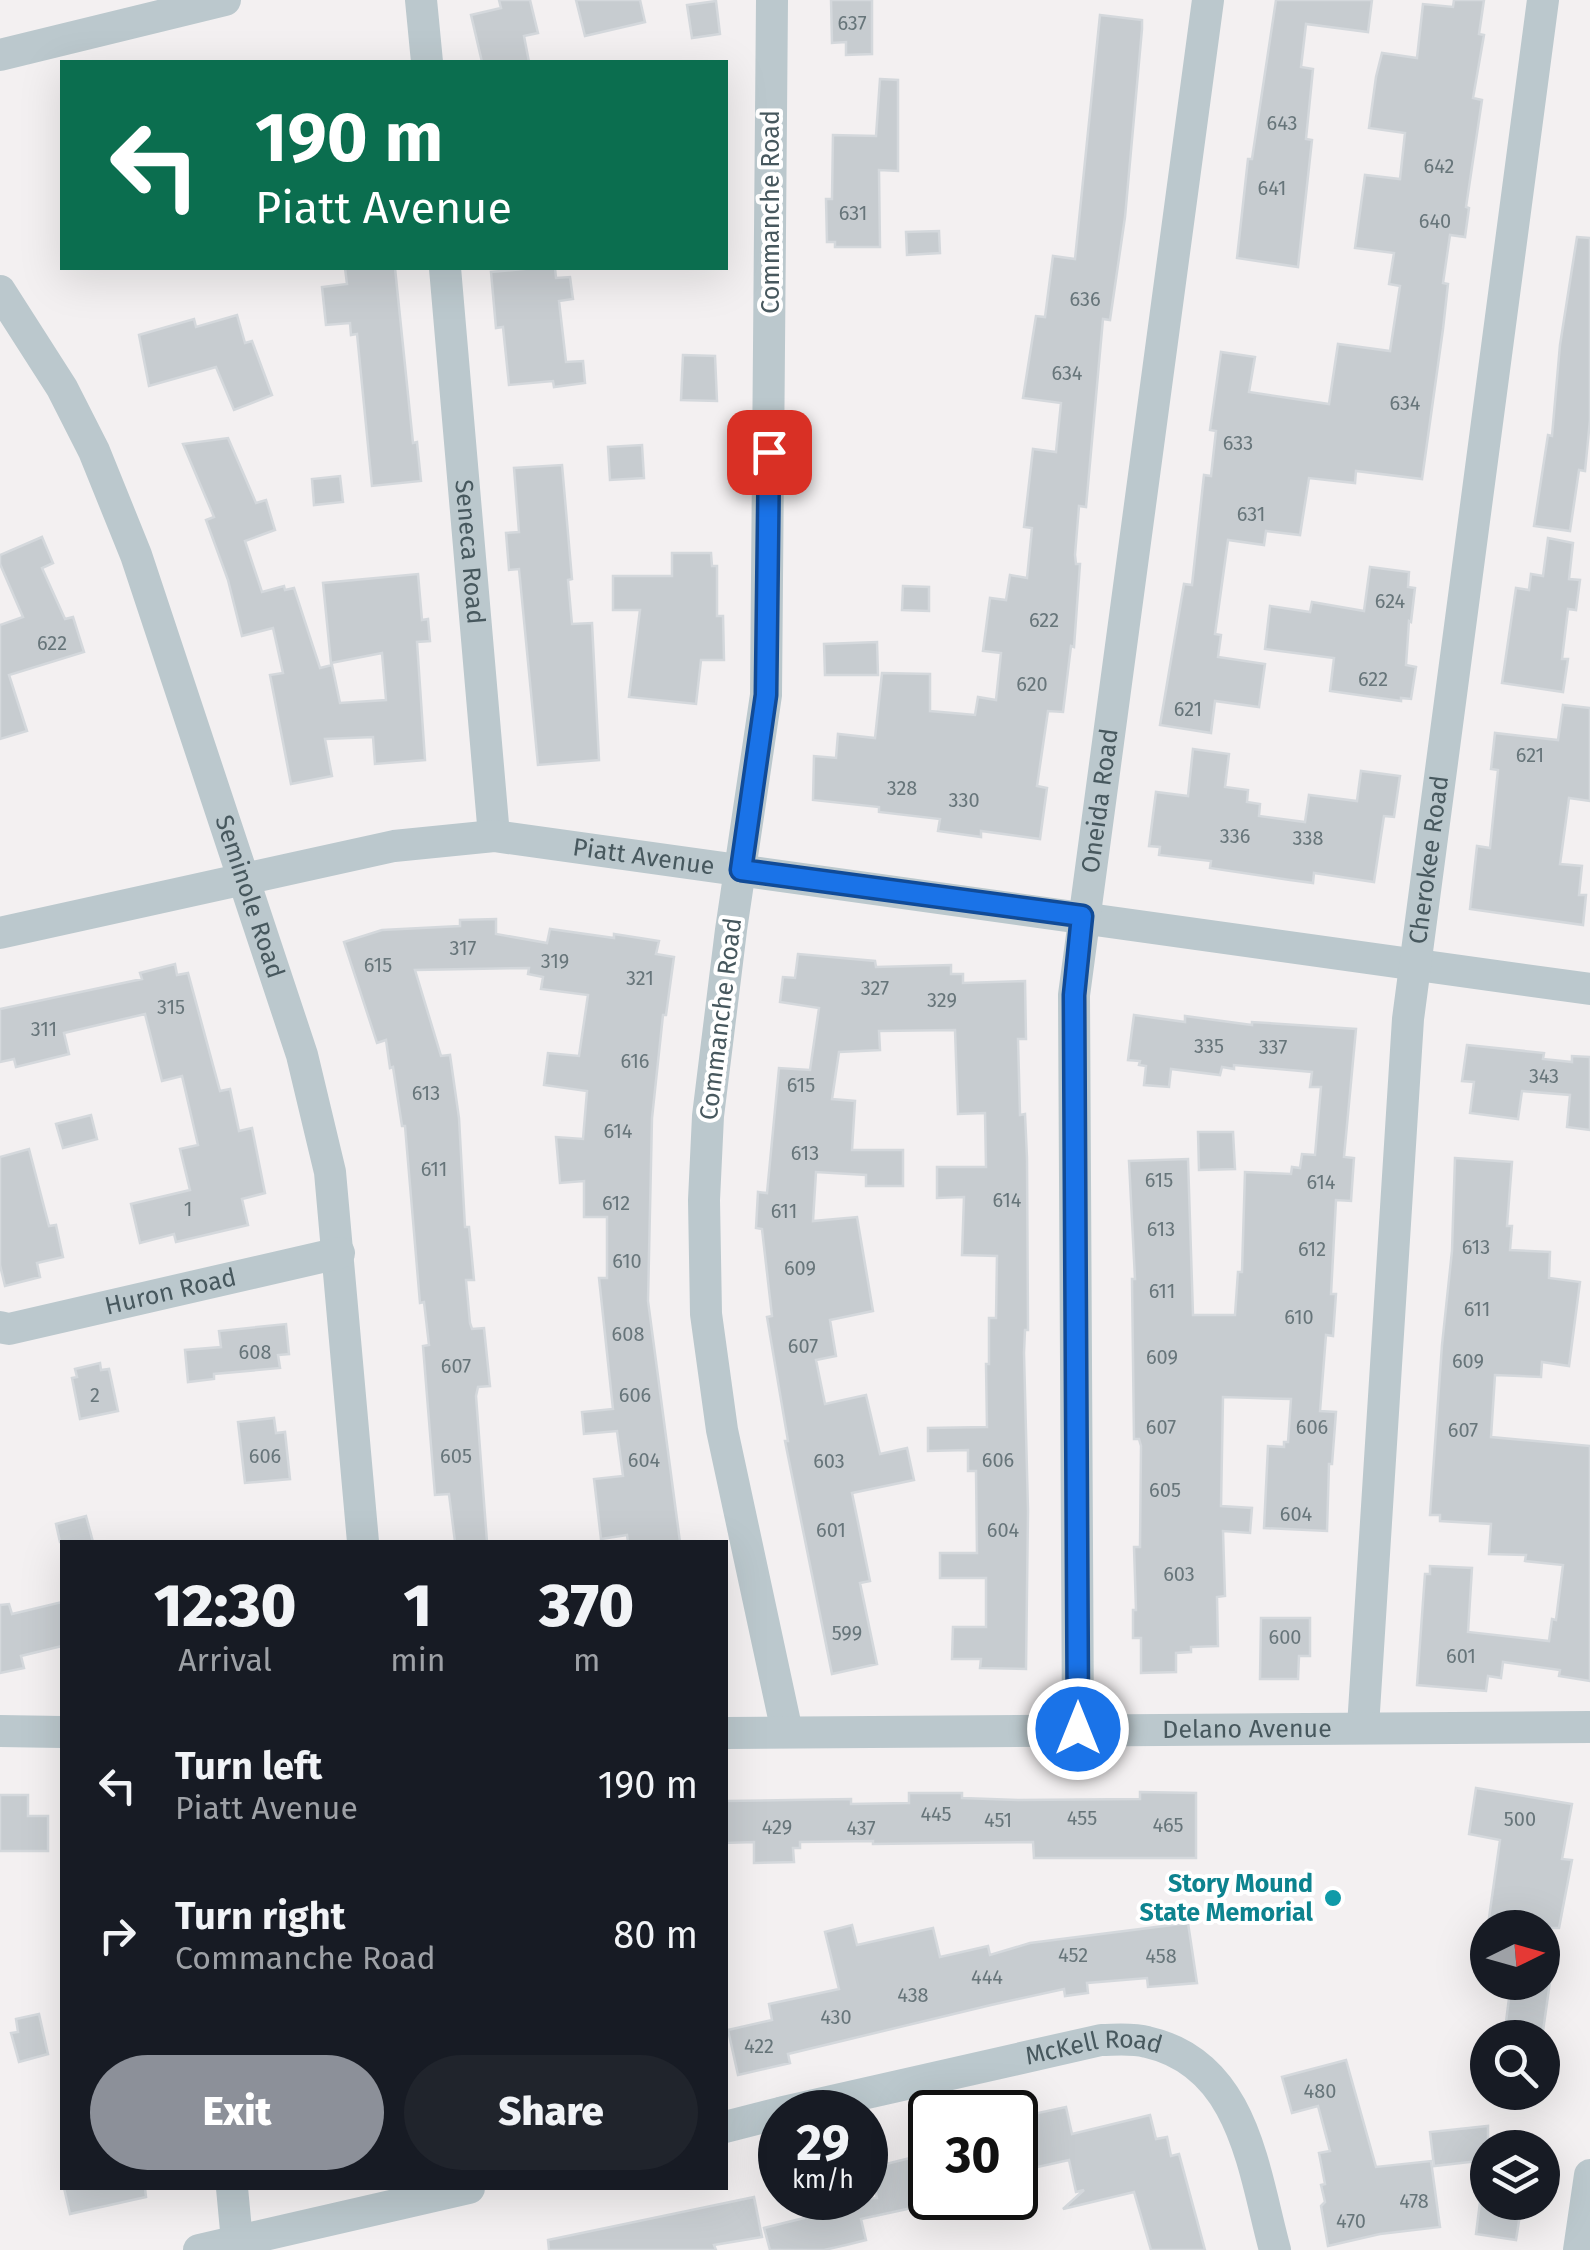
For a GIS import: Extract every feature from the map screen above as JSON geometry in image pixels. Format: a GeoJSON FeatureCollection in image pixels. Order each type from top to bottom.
{"type":"FeatureCollection","features":[{"type":"Feature","properties":{"kind":"street"},"geometry":{"type":"LineString","coordinates":[[0,55],[225,0]]}},
{"type":"Feature","properties":{"kind":"street"},"geometry":{"type":"LineString","coordinates":[[421,0],[427,60]]}},
{"type":"Feature","properties":{"kind":"street","name":"Commanche Road"},"geometry":{"type":"LineString","coordinates":[[772,0],[766,695],[708,1116],[704,1200],[706,1314],[722,1430],[787,1732]]}},
{"type":"Feature","properties":{"kind":"street","name":"Oneida Road"},"geometry":{"type":"LineString","coordinates":[[1078,1729],[1074,995],[1208,0]]}},
{"type":"Feature","properties":{"kind":"street","name":"Cherokee Road"},"geometry":{"type":"LineString","coordinates":[[1362,1727],[1408,1019],[1543,0]]}},
{"type":"Feature","properties":{"kind":"street","name":"Seneca Road"},"geometry":{"type":"LineString","coordinates":[[444,270],[494,836]]}},
{"type":"Feature","properties":{"kind":"street","name":"Seminole Road"},"geometry":{"type":"LineString","coordinates":[[0,291],[62,388],[94,452],[136,555],[302,1055],[330,1172],[363,1540]]}},
{"type":"Feature","properties":{"kind":"street","name":"Piatt Avenue"},"geometry":{"type":"LineString","coordinates":[[0,934],[394,846],[494,836],[1590,989]]}},
{"type":"Feature","properties":{"kind":"street","name":"Huron Road"},"geometry":{"type":"LineString","coordinates":[[0,1327],[8,1329],[339,1253]]}},
{"type":"Feature","properties":{"kind":"street","name":"Delano Avenue"},"geometry":{"type":"LineString","coordinates":[[728,1733],[1590,1727]]}},
{"type":"Feature","properties":{"kind":"street"},"geometry":{"type":"LineString","coordinates":[[0,1731],[60,1732]]}},
{"type":"Feature","properties":{"kind":"street","name":"McKell Road"},"geometry":{"type":"LineString","coordinates":[[882,2090],[1100,2040],[1145,2041],[1184,2055],[1218,2082],[1242,2125],[1275,2250]]}},
{"type":"Feature","properties":{"kind":"street","name":"McKell Road"},"geometry":{"type":"LineString","coordinates":[[728,2126],[758,2119]]}},
{"type":"Feature","properties":{"kind":"street"},"geometry":{"type":"LineString","coordinates":[[1583,2247],[1590,2175]]}},
{"type":"Feature","properties":{"kind":"street"},"geometry":{"type":"LineString","coordinates":[[232,2190],[237,2241]]}},
{"type":"Feature","properties":{"kind":"street"},"geometry":{"type":"LineString","coordinates":[[199,2250],[460,2190]]}},
{"type":"Feature","properties":{"kind":"building"},"geometry":{"type":"Polygon","coordinates":[[[499,0],[530,0],[538,33],[524,36],[529,60],[482,60],[471,15],[501,8],[499,0]]]}},
{"type":"Feature","properties":{"kind":"building"},"geometry":{"type":"Polygon","coordinates":[[[576,0],[640,0],[645,22],[585,36],[576,0]]]}},
{"type":"Feature","properties":{"kind":"building"},"geometry":{"type":"Polygon","coordinates":[[[831,0],[872,0],[872,54],[846,55],[846,42],[832,43],[831,0]]]}},
{"type":"Feature","properties":{"kind":"building"},"geometry":{"type":"Polygon","coordinates":[[[1276,0],[1372,0],[1368,32],[1306,24],[1301,67],[1313,69],[1306,139],[1312,140],[1298,267],[1237,258],[1248,159],[1252,159],[1276,0]]]}},
{"type":"Feature","properties":{"kind":"building"},"geometry":{"type":"Polygon","coordinates":[[[1454,0],[1484,0],[1479,34],[1484,35],[1473,98],[1482,100],[1465,237],[1450,235],[1443,283],[1448,284],[1443,329],[1422,479],[1356,471],[1355,483],[1309,478],[1300,535],[1266,531],[1264,545],[1228,540],[1215,634],[1221,635],[1218,657],[1265,664],[1259,707],[1215,701],[1211,733],[1160,725],[1184,584],[1192,585],[1204,475],[1211,476],[1216,431],[1210,430],[1221,352],[1255,357],[1249,392],[1329,404],[1338,344],[1390,351],[1400,286],[1389,284],[1394,253],[1355,248],[1365,175],[1400,179],[1405,133],[1369,128],[1376,77],[1382,53],[1417,58],[1423,4],[1453,7],[1454,0]]]}},
{"type":"Feature","properties":{"kind":"building"},"geometry":{"type":"Polygon","coordinates":[[[716,1],[720,34],[692,38],[687,5],[716,1]]]}},
{"type":"Feature","properties":{"kind":"building"},"geometry":{"type":"Polygon","coordinates":[[[1100,15],[1142,20],[1142,29],[1125,217],[1110,320],[1103,319],[1086,507],[1079,506],[1075,555],[1076,564],[1080,564],[1074,647],[1071,646],[1063,712],[1048,711],[1037,786],[1047,788],[1040,839],[981,831],[981,837],[938,831],[940,819],[813,800],[814,756],[836,758],[838,734],[875,738],[882,673],[930,674],[930,711],[975,715],[978,697],[996,700],[1001,653],[983,651],[990,598],[1006,600],[1010,575],[1027,578],[1032,528],[1024,527],[1033,449],[1056,452],[1061,403],[1023,398],[1036,316],[1045,317],[1053,256],[1075,259],[1100,15]]]}},
{"type":"Feature","properties":{"kind":"building"},"geometry":{"type":"Polygon","coordinates":[[[880,79],[898,80],[898,171],[879,170],[880,247],[835,247],[835,242],[827,242],[826,199],[832,199],[833,135],[876,136],[880,79]]]}},
{"type":"Feature","properties":{"kind":"building"},"geometry":{"type":"Polygon","coordinates":[[[939,231],[940,253],[907,255],[906,232],[939,231]]]}},
{"type":"Feature","properties":{"kind":"building"},"geometry":{"type":"Polygon","coordinates":[[[1577,237],[1590,238],[1590,420],[1585,471],[1579,470],[1570,531],[1534,526],[1548,435],[1552,436],[1560,345],[1577,237]]]}},
{"type":"Feature","properties":{"kind":"building"},"geometry":{"type":"Polygon","coordinates":[[[345,270],[395,270],[413,443],[417,442],[421,481],[372,486],[357,334],[351,335],[350,323],[326,325],[322,287],[347,284],[345,270]]]}},
{"type":"Feature","properties":{"kind":"building"},"geometry":{"type":"Polygon","coordinates":[[[555,270],[556,278],[570,277],[573,299],[559,301],[566,362],[583,361],[585,383],[554,387],[553,381],[509,385],[503,327],[496,328],[491,272],[555,270]]]}},
{"type":"Feature","properties":{"kind":"building"},"geometry":{"type":"Polygon","coordinates":[[[237,315],[245,343],[252,341],[272,395],[234,410],[216,367],[149,386],[139,335],[194,319],[196,327],[237,315]]]}},
{"type":"Feature","properties":{"kind":"building"},"geometry":{"type":"Polygon","coordinates":[[[683,355],[715,356],[717,401],[681,400],[683,355]]]}},
{"type":"Feature","properties":{"kind":"building"},"geometry":{"type":"Polygon","coordinates":[[[228,438],[256,503],[266,500],[275,530],[245,541],[262,592],[284,586],[285,590],[294,588],[320,668],[332,665],[340,703],[386,700],[382,653],[331,663],[323,583],[418,574],[422,620],[428,619],[430,641],[417,642],[425,760],[375,764],[373,737],[325,739],[332,776],[291,784],[270,675],[283,673],[273,628],[242,636],[228,580],[206,520],[214,517],[183,444],[228,438]]]}},
{"type":"Feature","properties":{"kind":"building"},"geometry":{"type":"Polygon","coordinates":[[[642,445],[644,478],[610,480],[608,447],[642,445]]]}},
{"type":"Feature","properties":{"kind":"building"},"geometry":{"type":"Polygon","coordinates":[[[562,465],[572,624],[592,623],[599,760],[538,765],[519,569],[509,570],[506,533],[519,532],[514,468],[562,465]]]}},
{"type":"Feature","properties":{"kind":"building"},"geometry":{"type":"Polygon","coordinates":[[[340,476],[343,502],[314,505],[312,479],[340,476]]]}},
{"type":"Feature","properties":{"kind":"building"},"geometry":{"type":"Polygon","coordinates":[[[42,537],[53,563],[42,568],[65,619],[73,617],[84,652],[9,675],[27,731],[0,739],[0,625],[23,617],[0,564],[0,555],[42,537]]]}},
{"type":"Feature","properties":{"kind":"building"},"geometry":{"type":"Polygon","coordinates":[[[1548,538],[1573,543],[1569,579],[1580,580],[1576,610],[1568,609],[1562,659],[1568,659],[1563,692],[1502,683],[1516,588],[1529,590],[1531,574],[1543,576],[1548,538]]]}},
{"type":"Feature","properties":{"kind":"building"},"geometry":{"type":"Polygon","coordinates":[[[672,553],[711,553],[712,566],[717,566],[717,616],[723,616],[724,660],[701,660],[696,704],[629,697],[640,610],[613,610],[613,576],[672,576],[672,553]]]}},
{"type":"Feature","properties":{"kind":"building"},"geometry":{"type":"Polygon","coordinates":[[[1370,567],[1409,572],[1408,587],[1415,588],[1406,665],[1416,667],[1411,699],[1330,691],[1334,658],[1265,649],[1270,606],[1310,612],[1312,602],[1364,611],[1370,567]]]}},
{"type":"Feature","properties":{"kind":"building"},"geometry":{"type":"Polygon","coordinates":[[[903,586],[929,587],[929,611],[902,610],[903,586]]]}},
{"type":"Feature","properties":{"kind":"building"},"geometry":{"type":"Polygon","coordinates":[[[877,642],[878,675],[825,675],[824,644],[877,642]]]}},
{"type":"Feature","properties":{"kind":"building"},"geometry":{"type":"Polygon","coordinates":[[[1563,705],[1590,708],[1590,801],[1569,798],[1560,864],[1582,866],[1579,895],[1586,895],[1583,925],[1470,909],[1477,846],[1490,848],[1498,770],[1491,769],[1495,733],[1558,740],[1563,705]]]}},
{"type":"Feature","properties":{"kind":"building"},"geometry":{"type":"Polygon","coordinates":[[[1193,749],[1229,754],[1225,787],[1248,790],[1247,802],[1260,804],[1259,816],[1305,822],[1309,795],[1357,801],[1361,771],[1400,776],[1394,817],[1384,816],[1374,882],[1314,873],[1313,883],[1210,868],[1211,861],[1159,855],[1160,847],[1149,846],[1156,792],[1188,796],[1193,749]]]}},
{"type":"Feature","properties":{"kind":"building"},"geometry":{"type":"Polygon","coordinates":[[[496,919],[496,934],[547,943],[550,929],[659,941],[656,954],[674,957],[663,1015],[652,1118],[648,1301],[680,1540],[628,1540],[627,1535],[601,1539],[594,1479],[623,1476],[617,1431],[584,1434],[582,1412],[613,1409],[599,1278],[607,1278],[607,1217],[584,1217],[584,1181],[560,1183],[556,1137],[583,1139],[587,1091],[544,1085],[548,1053],[579,1056],[588,995],[541,989],[543,977],[528,974],[529,968],[415,970],[441,1056],[450,1055],[459,1118],[465,1227],[469,1227],[474,1280],[466,1280],[470,1323],[472,1329],[484,1328],[490,1386],[478,1387],[476,1396],[487,1540],[455,1540],[449,1494],[435,1495],[423,1346],[429,1345],[424,1302],[420,1303],[405,1126],[386,1040],[377,1043],[344,942],[382,930],[460,926],[460,920],[496,919]]]}},
{"type":"Feature","properties":{"kind":"building"},"geometry":{"type":"Polygon","coordinates":[[[798,954],[875,961],[876,967],[951,965],[951,974],[963,974],[963,983],[1025,981],[1026,1039],[1018,1039],[1020,1115],[1025,1114],[1027,1158],[1026,1669],[980,1668],[981,1659],[952,1659],[953,1627],[986,1627],[986,1578],[940,1578],[940,1553],[977,1553],[976,1471],[968,1471],[968,1450],[928,1451],[928,1428],[987,1427],[986,1364],[989,1318],[996,1318],[997,1256],[962,1255],[964,1197],[937,1198],[937,1167],[986,1167],[985,1113],[958,1114],[955,1030],[879,1031],[880,1050],[839,1052],[832,1099],[855,1101],[852,1150],[903,1150],[903,1186],[866,1186],[866,1175],[816,1172],[813,1221],[857,1217],[873,1311],[830,1320],[836,1356],[816,1360],[825,1404],[866,1395],[880,1454],[907,1448],[914,1480],[852,1493],[870,1581],[860,1583],[877,1664],[832,1674],[785,1441],[767,1317],[772,1316],[762,1229],[756,1228],[758,1192],[767,1193],[779,1068],[810,1070],[819,1008],[780,1002],[783,977],[795,978],[798,954]]]}},
{"type":"Feature","properties":{"kind":"building"},"geometry":{"type":"Polygon","coordinates":[[[175,964],[177,975],[188,973],[220,1091],[230,1089],[239,1131],[252,1128],[265,1193],[242,1199],[248,1225],[176,1242],[174,1234],[140,1243],[131,1204],[190,1190],[180,1149],[198,1145],[182,1076],[162,1081],[145,1014],[64,1033],[69,1054],[16,1067],[14,1059],[0,1062],[0,1009],[142,979],[140,973],[175,964]]]}},
{"type":"Feature","properties":{"kind":"building"},"geometry":{"type":"Polygon","coordinates":[[[1134,1015],[1185,1022],[1185,1016],[1252,1025],[1356,1029],[1344,1157],[1354,1158],[1351,1201],[1336,1200],[1333,1336],[1326,1335],[1320,1411],[1336,1412],[1329,1464],[1327,1531],[1264,1528],[1268,1446],[1284,1447],[1284,1442],[1288,1442],[1291,1399],[1223,1397],[1221,1506],[1252,1508],[1250,1533],[1223,1531],[1225,1596],[1217,1597],[1218,1646],[1191,1647],[1191,1652],[1176,1653],[1176,1672],[1141,1673],[1141,1638],[1133,1638],[1134,1547],[1140,1547],[1141,1446],[1139,1439],[1134,1439],[1135,1279],[1129,1161],[1188,1159],[1193,1315],[1235,1315],[1238,1272],[1242,1272],[1245,1172],[1291,1174],[1292,1167],[1300,1168],[1302,1154],[1315,1155],[1321,1087],[1310,1087],[1312,1072],[1234,1065],[1234,1069],[1222,1067],[1220,1075],[1171,1069],[1169,1087],[1144,1085],[1146,1066],[1128,1060],[1134,1015]]]}},
{"type":"Feature","properties":{"kind":"building"},"geometry":{"type":"Polygon","coordinates":[[[1467,1045],[1544,1053],[1543,1059],[1572,1062],[1572,1056],[1590,1057],[1590,1130],[1567,1127],[1570,1095],[1522,1091],[1518,1119],[1470,1113],[1474,1082],[1462,1081],[1467,1045]]]}},
{"type":"Feature","properties":{"kind":"building"},"geometry":{"type":"Polygon","coordinates":[[[91,1115],[97,1139],[63,1148],[56,1124],[91,1115]]]}},
{"type":"Feature","properties":{"kind":"building"},"geometry":{"type":"Polygon","coordinates":[[[1198,1132],[1233,1132],[1235,1169],[1199,1170],[1198,1132]]]}},
{"type":"Feature","properties":{"kind":"building"},"geometry":{"type":"Polygon","coordinates":[[[29,1149],[49,1226],[56,1225],[63,1257],[37,1263],[40,1277],[5,1286],[0,1265],[0,1157],[29,1149]]]}},
{"type":"Feature","properties":{"kind":"building"},"geometry":{"type":"Polygon","coordinates":[[[1455,1158],[1512,1162],[1507,1226],[1512,1226],[1510,1250],[1550,1252],[1549,1278],[1580,1282],[1569,1366],[1542,1362],[1541,1377],[1495,1375],[1491,1437],[1590,1446],[1590,1681],[1559,1676],[1560,1670],[1503,1662],[1501,1678],[1488,1676],[1486,1691],[1417,1685],[1425,1574],[1430,1574],[1430,1566],[1472,1568],[1468,1632],[1549,1641],[1552,1619],[1556,1620],[1563,1565],[1525,1561],[1526,1555],[1489,1554],[1491,1524],[1440,1521],[1440,1515],[1430,1515],[1452,1251],[1455,1158]]]}},
{"type":"Feature","properties":{"kind":"building"},"geometry":{"type":"Polygon","coordinates":[[[286,1324],[289,1354],[278,1355],[280,1368],[214,1374],[214,1379],[188,1382],[185,1350],[221,1347],[219,1331],[286,1324]]]}},
{"type":"Feature","properties":{"kind":"building"},"geometry":{"type":"Polygon","coordinates":[[[100,1363],[101,1370],[109,1369],[118,1411],[80,1419],[72,1378],[77,1377],[75,1369],[100,1363]]]}},
{"type":"Feature","properties":{"kind":"building"},"geometry":{"type":"Polygon","coordinates":[[[274,1418],[276,1433],[285,1432],[290,1479],[245,1483],[238,1422],[274,1418]]]}},
{"type":"Feature","properties":{"kind":"building"},"geometry":{"type":"Polygon","coordinates":[[[86,1516],[92,1540],[60,1542],[56,1524],[86,1516]]]}},
{"type":"Feature","properties":{"kind":"building"},"geometry":{"type":"Polygon","coordinates":[[[60,1602],[60,1646],[21,1656],[24,1668],[0,1673],[0,1605],[9,1604],[12,1614],[60,1602]]]}},
{"type":"Feature","properties":{"kind":"building"},"geometry":{"type":"Polygon","coordinates":[[[1261,1618],[1310,1618],[1310,1656],[1299,1656],[1298,1679],[1260,1679],[1261,1618]]]}},
{"type":"Feature","properties":{"kind":"building"},"geometry":{"type":"Polygon","coordinates":[[[1476,1788],[1572,1804],[1562,1859],[1572,1860],[1560,1923],[1560,1910],[1490,1910],[1500,1840],[1469,1834],[1476,1788]]]}},
{"type":"Feature","properties":{"kind":"building"},"geometry":{"type":"Polygon","coordinates":[[[1140,1792],[1196,1793],[1196,1858],[1034,1858],[1033,1842],[873,1841],[800,1842],[800,1848],[793,1848],[794,1862],[754,1863],[754,1842],[728,1843],[728,1801],[851,1799],[851,1804],[909,1803],[909,1793],[962,1793],[962,1798],[1018,1800],[1140,1799],[1140,1792]]]}},
{"type":"Feature","properties":{"kind":"building"},"geometry":{"type":"Polygon","coordinates":[[[0,1795],[28,1795],[28,1816],[48,1816],[48,1851],[0,1851],[0,1795]]]}},
{"type":"Feature","properties":{"kind":"building"},"geometry":{"type":"Polygon","coordinates":[[[1188,1923],[1197,1983],[1148,1987],[1147,1978],[1087,1983],[1088,1993],[1065,1996],[1064,1989],[991,2005],[788,2054],[790,2063],[738,2075],[728,2030],[772,2020],[769,2004],[839,1989],[825,1932],[852,1925],[857,1945],[933,1928],[940,1957],[988,1946],[990,1955],[1030,1943],[1188,1923]]]}},
{"type":"Feature","properties":{"kind":"building"},"geometry":{"type":"Polygon","coordinates":[[[1509,2000],[1547,2000],[1545,2020],[1506,2020],[1509,2000]]]}},
{"type":"Feature","properties":{"kind":"building"},"geometry":{"type":"Polygon","coordinates":[[[39,2014],[48,2054],[19,2062],[11,2033],[18,2032],[16,2019],[39,2014]]]}},
{"type":"Feature","properties":{"kind":"building"},"geometry":{"type":"Polygon","coordinates":[[[1346,2060],[1376,2167],[1431,2161],[1440,2227],[1380,2234],[1328,2246],[1321,2206],[1325,2202],[1321,2185],[1325,2184],[1319,2153],[1330,2151],[1318,2106],[1292,2113],[1282,2077],[1346,2060]]]}},
{"type":"Feature","properties":{"kind":"building"},"geometry":{"type":"Polygon","coordinates":[[[1066,2107],[1072,2134],[1150,2115],[1156,2139],[1167,2137],[1171,2156],[1179,2154],[1205,2250],[1151,2250],[1134,2192],[1063,2209],[1084,2190],[1076,2192],[1069,2160],[1038,2167],[1038,2113],[1066,2107]]]}},
{"type":"Feature","properties":{"kind":"building"},"geometry":{"type":"Polygon","coordinates":[[[1488,2126],[1488,2130],[1470,2130],[1470,2162],[1434,2166],[1430,2132],[1488,2126]]]}},
{"type":"Feature","properties":{"kind":"building"},"geometry":{"type":"Polygon","coordinates":[[[908,2158],[908,2209],[888,2213],[888,2164],[908,2158]]]}},
{"type":"Feature","properties":{"kind":"building"},"geometry":{"type":"Polygon","coordinates":[[[64,2190],[145,2190],[146,2197],[70,2214],[64,2190]]]}},
{"type":"Feature","properties":{"kind":"building"},"geometry":{"type":"Polygon","coordinates":[[[754,2197],[762,2237],[714,2245],[716,2250],[549,2250],[548,2240],[754,2197]]]}},
{"type":"Feature","properties":{"kind":"building"},"geometry":{"type":"Polygon","coordinates":[[[796,2220],[861,2220],[866,2240],[824,2250],[770,2250],[764,2228],[796,2220]]]}},
{"type":"Feature","properties":{"kind":"building"},"geometry":{"type":"Polygon","coordinates":[[[1478,2220],[1519,2220],[1516,2240],[1476,2234],[1478,2220]]]}},
{"type":"Feature","properties":{"kind":"place","name":"Story Mound State Memorial"},"geometry":{"type":"Point","coordinates":[1333,1898]}},
{"type":"Feature","properties":{"kind":"route"},"geometry":{"type":"LineString","coordinates":[[769,452],[766,695],[741,870],[1082,916],[1074,995],[1078,1729]]}}]}
